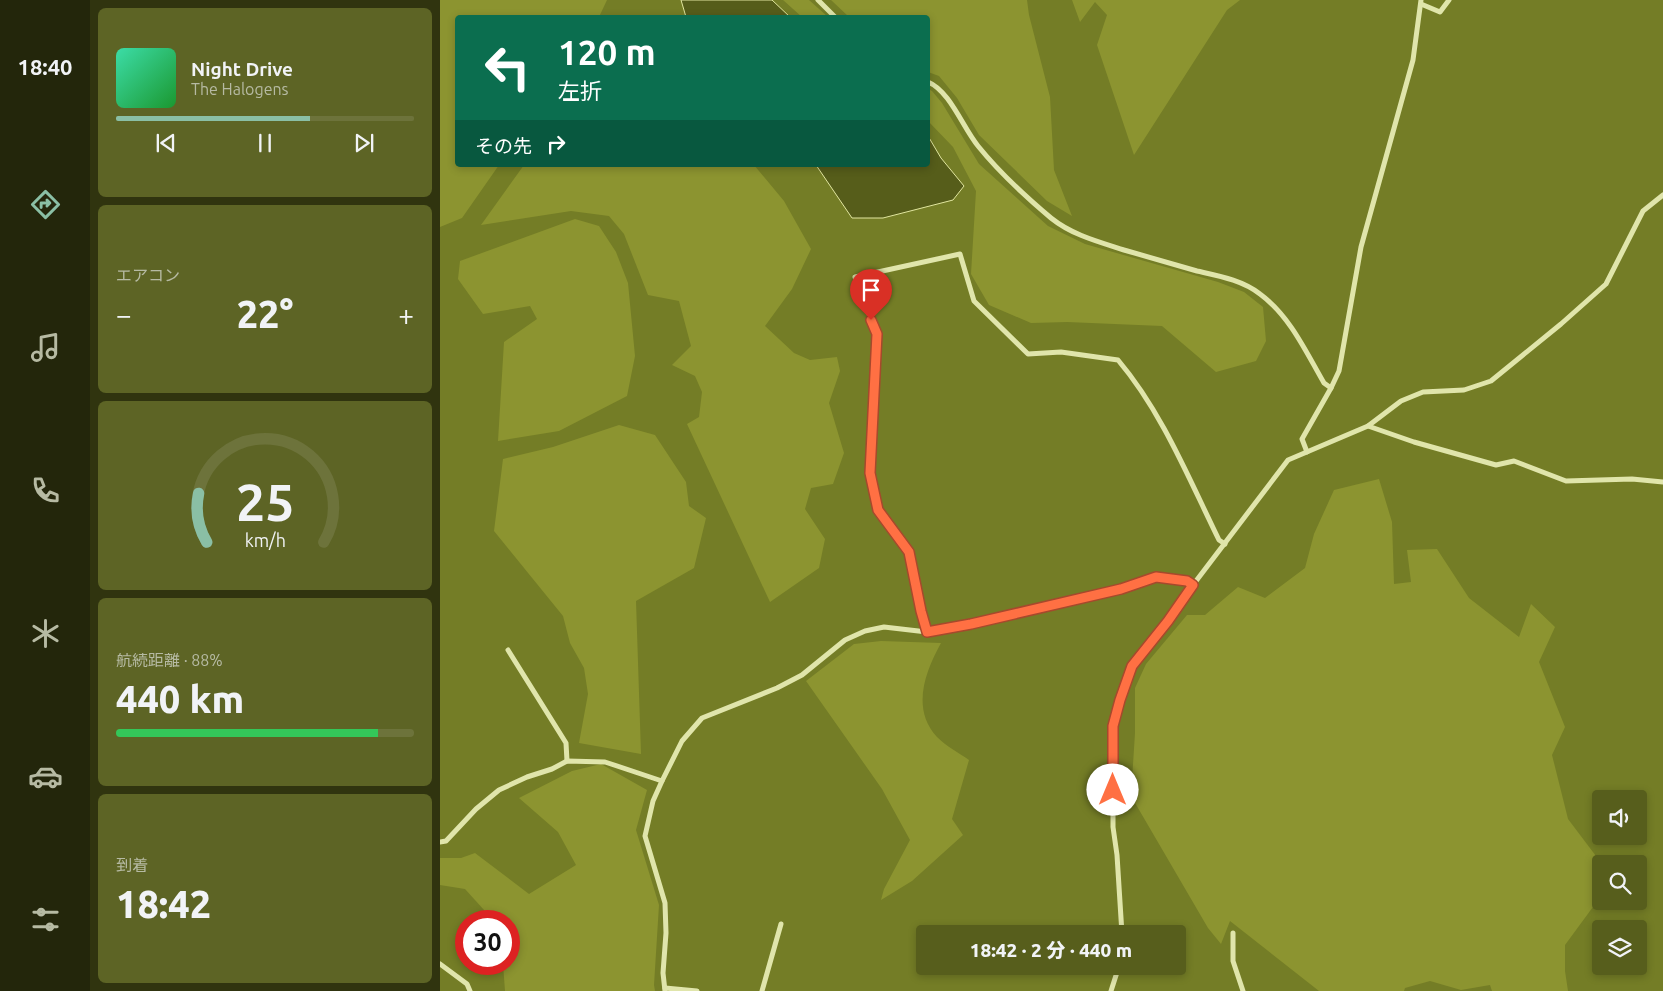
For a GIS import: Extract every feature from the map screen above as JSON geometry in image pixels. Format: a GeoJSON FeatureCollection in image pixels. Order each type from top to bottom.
{"type":"FeatureCollection","features":[{"type":"Feature","properties":{"kind":"street"},"geometry":{"type":"LineString","coordinates":[[818,0],[833,15]]}},
{"type":"Feature","properties":{"kind":"street"},"geometry":{"type":"LineString","coordinates":[[1307,452],[1302,439],[1339,371],[1361,247],[1413,60],[1421,2],[1440,12],[1449,0]]}},
{"type":"Feature","properties":{"kind":"street"},"geometry":{"type":"LineString","coordinates":[[930,83],[944,94],[979,147],[1007,177],[1053,220],[1088,239],[1241,282],[1260,294],[1276,308],[1292,328],[1324,383],[1331,388]]}},
{"type":"Feature","properties":{"kind":"street"},"geometry":{"type":"LineString","coordinates":[[1121,925],[1117,855],[1113,827],[1113,726],[1132,666],[1168,621],[1288,460],[1368,426],[1401,401],[1423,392],[1464,390],[1491,381],[1561,324],[1606,284],[1643,210],[1663,195]]}},
{"type":"Feature","properties":{"kind":"street"},"geometry":{"type":"LineString","coordinates":[[927,632],[909,552],[878,510],[870,473],[877,334],[855,277],[960,254],[974,301],[1028,354],[1060,352],[1118,360],[1135,380],[1166,432],[1220,540],[1225,544]]}},
{"type":"Feature","properties":{"kind":"street"},"geometry":{"type":"LineString","coordinates":[[1368,426],[1414,442],[1496,465],[1514,461],[1566,481],[1632,479],[1663,482]]}},
{"type":"Feature","properties":{"kind":"street"},"geometry":{"type":"LineString","coordinates":[[697,991],[665,990],[663,973],[666,933],[665,903],[645,836],[653,800],[662,781],[682,741],[702,718],[777,688],[802,675],[845,640],[865,631],[884,627],[927,632],[971,624],[1121,589],[1156,577],[1187,581],[1193,585]]}},
{"type":"Feature","properties":{"kind":"street"},"geometry":{"type":"LineString","coordinates":[[508,650],[566,742],[566,762]]}},
{"type":"Feature","properties":{"kind":"street"},"geometry":{"type":"LineString","coordinates":[[440,842],[446,841],[476,809],[499,790],[566,762],[605,762],[662,781]]}},
{"type":"Feature","properties":{"kind":"street"},"geometry":{"type":"LineString","coordinates":[[762,991],[781,924]]}},
{"type":"Feature","properties":{"kind":"street"},"geometry":{"type":"LineString","coordinates":[[1233,933],[1233,961],[1243,991]]}},
{"type":"Feature","properties":{"kind":"street"},"geometry":{"type":"LineString","coordinates":[[440,964],[467,984],[470,991]]}},
{"type":"Feature","properties":{"kind":"street"},"geometry":{"type":"LineString","coordinates":[[1111,991],[1116,975]]}},
{"type":"Feature","properties":{"kind":"shaded area"},"geometry":{"type":"Polygon","coordinates":[[[440,0],[607,0],[600,15],[455,15],[455,167],[498,167],[462,218],[440,227],[440,0]]]}},
{"type":"Feature","properties":{"kind":"shaded area"},"geometry":{"type":"Polygon","coordinates":[[[681,0],[772,0],[788,15],[685,15],[681,0]]]}},
{"type":"Feature","properties":{"kind":"shaded area"},"geometry":{"type":"Polygon","coordinates":[[[783,0],[809,0],[826,15],[800,15],[783,0]]]}},
{"type":"Feature","properties":{"kind":"shaded area"},"geometry":{"type":"Polygon","coordinates":[[[831,0],[1027,0],[1029,15],[1050,97],[1054,170],[1072,216],[1047,201],[979,135],[957,98],[939,76],[930,73],[930,15],[847,15],[831,0]]]}},
{"type":"Feature","properties":{"kind":"shaded area"},"geometry":{"type":"Polygon","coordinates":[[[1072,0],[1240,0],[1227,10],[1134,155],[1097,45],[1107,15],[1095,2],[1080,22],[1072,0]]]}},
{"type":"Feature","properties":{"kind":"shaded area"},"geometry":{"type":"Polygon","coordinates":[[[930,90],[942,103],[979,164],[1048,226],[1085,244],[1218,282],[1244,292],[1263,307],[1266,341],[1256,361],[1216,372],[1162,326],[1067,322],[1031,323],[989,305],[971,274],[976,191],[953,147],[930,123],[930,90]]]}},
{"type":"Feature","properties":{"kind":"shaded area"},"geometry":{"type":"Polygon","coordinates":[[[930,139],[941,158],[964,186],[953,200],[883,218],[852,218],[817,167],[930,167],[930,139]]]}},
{"type":"Feature","properties":{"kind":"shaded area"},"geometry":{"type":"Polygon","coordinates":[[[523,167],[756,167],[784,201],[811,249],[792,289],[765,326],[794,353],[810,360],[837,357],[840,371],[829,403],[844,453],[833,484],[811,488],[805,509],[825,539],[819,568],[770,602],[687,424],[699,417],[702,392],[695,376],[672,365],[691,346],[679,301],[648,295],[624,234],[609,216],[571,211],[481,225],[523,167]]]}},
{"type":"Feature","properties":{"kind":"shaded area"},"geometry":{"type":"Polygon","coordinates":[[[575,219],[599,226],[616,252],[628,283],[635,356],[627,396],[559,431],[498,441],[504,342],[537,319],[530,306],[483,314],[458,279],[460,261],[575,219]]]}},
{"type":"Feature","properties":{"kind":"shaded area"},"geometry":{"type":"Polygon","coordinates":[[[619,425],[655,435],[686,482],[689,506],[706,518],[694,568],[636,601],[641,754],[579,743],[588,694],[584,668],[570,643],[563,616],[494,531],[503,459],[553,447],[619,425]]]}},
{"type":"Feature","properties":{"kind":"shaded area"},"geometry":{"type":"Polygon","coordinates":[[[1379,479],[1392,522],[1394,584],[1411,582],[1407,550],[1437,549],[1469,598],[1519,637],[1531,604],[1555,627],[1539,662],[1565,727],[1552,755],[1568,819],[1595,855],[1592,855],[1592,908],[1565,945],[1565,971],[1568,991],[1492,991],[1490,985],[1461,990],[1430,981],[1405,988],[1404,991],[1319,991],[1230,921],[1221,944],[1208,928],[1131,796],[1135,733],[1135,688],[1146,664],[1187,615],[1205,615],[1238,587],[1265,598],[1305,568],[1314,534],[1334,490],[1379,479]]]}},
{"type":"Feature","properties":{"kind":"shaded area"},"geometry":{"type":"Polygon","coordinates":[[[881,641],[941,643],[930,666],[923,690],[924,715],[937,737],[969,760],[952,819],[963,835],[912,881],[881,900],[884,889],[910,840],[882,789],[806,681],[854,644],[881,641]]]}},
{"type":"Feature","properties":{"kind":"shaded area"},"geometry":{"type":"Polygon","coordinates":[[[601,764],[647,790],[636,830],[659,905],[655,991],[505,991],[504,975],[520,975],[520,910],[484,910],[465,889],[440,885],[440,858],[461,858],[475,853],[529,894],[576,865],[558,832],[519,798],[572,771],[601,764]]]}},
{"type":"Feature","properties":{"kind":"route"},"geometry":{"type":"LineString","coordinates":[[871,320],[877,334],[870,473],[878,510],[909,552],[927,632],[971,624],[1121,589],[1156,577],[1187,581],[1193,585],[1168,621],[1132,666],[1113,726],[1113,790]]}}]}
